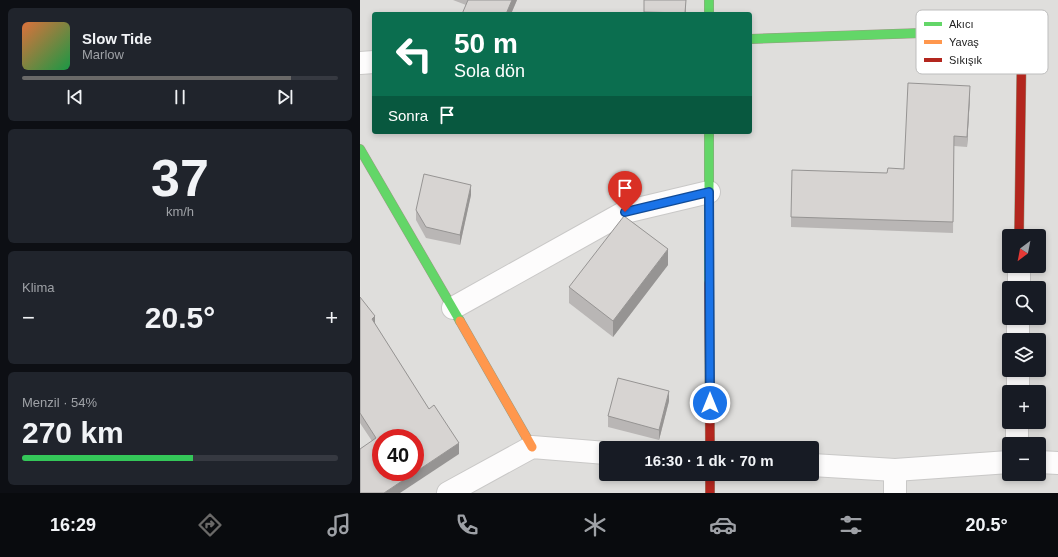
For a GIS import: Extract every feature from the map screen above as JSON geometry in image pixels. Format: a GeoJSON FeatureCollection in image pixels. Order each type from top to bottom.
{"type":"FeatureCollection","features":[{"type":"Feature","properties":{"kind":"street"},"geometry":{"type":"LineString","coordinates":[[709,0],[709,12]]}},
{"type":"Feature","properties":{"kind":"street"},"geometry":{"type":"LineString","coordinates":[[752,38],[916,33]]}},
{"type":"Feature","properties":{"kind":"street"},"geometry":{"type":"LineString","coordinates":[[360,63],[372,62]]}},
{"type":"Feature","properties":{"kind":"street"},"geometry":{"type":"LineString","coordinates":[[1019,229],[1021,74]]}},
{"type":"Feature","properties":{"kind":"street"},"geometry":{"type":"LineString","coordinates":[[709,134],[710,441]]}},
{"type":"Feature","properties":{"kind":"street"},"geometry":{"type":"LineString","coordinates":[[360,149],[532,447]]}},
{"type":"Feature","properties":{"kind":"street"},"geometry":{"type":"LineString","coordinates":[[453,308],[625,212],[709,192]]}},
{"type":"Feature","properties":{"kind":"street"},"geometry":{"type":"LineString","coordinates":[[448,493],[532,447],[599,452]]}},
{"type":"Feature","properties":{"kind":"street"},"geometry":{"type":"LineString","coordinates":[[819,465],[895,470],[1002,462]]}},
{"type":"Feature","properties":{"kind":"street"},"geometry":{"type":"LineString","coordinates":[[1046,462],[1058,463]]}},
{"type":"Feature","properties":{"kind":"street"},"geometry":{"type":"LineString","coordinates":[[895,470],[895,493]]}},
{"type":"Feature","properties":{"kind":"street"},"geometry":{"type":"LineString","coordinates":[[710,481],[710,493]]}},
{"type":"Feature","properties":{"kind":"shaded area"},"geometry":{"type":"Polygon","coordinates":[[[360,0],[1058,0],[1058,493],[360,493],[360,0]]]}},
{"type":"Feature","properties":{"kind":"building"},"geometry":{"type":"Polygon","coordinates":[[[468,0],[512,0],[507,12],[463,12],[468,0]]]}},
{"type":"Feature","properties":{"kind":"building"},"geometry":{"type":"Polygon","coordinates":[[[644,0],[686,0],[685,12],[644,12],[644,0]]]}},
{"type":"Feature","properties":{"kind":"building"},"geometry":{"type":"Polygon","coordinates":[[[908,83],[970,86],[967,137],[954,136],[953,222],[791,217],[792,170],[887,173],[888,168],[904,169],[908,83]]]}},
{"type":"Feature","properties":{"kind":"building"},"geometry":{"type":"Polygon","coordinates":[[[424,174],[471,185],[460,235],[426,227],[416,210],[424,174]]]}},
{"type":"Feature","properties":{"kind":"building"},"geometry":{"type":"Polygon","coordinates":[[[624,216],[668,249],[613,321],[569,287],[624,216]]]}},
{"type":"Feature","properties":{"kind":"building"},"geometry":{"type":"Polygon","coordinates":[[[360,297],[375,316],[372,319],[429,409],[434,405],[459,443],[424,466],[424,429],[372,429],[372,432],[360,413],[360,297]]]}},
{"type":"Feature","properties":{"kind":"building"},"geometry":{"type":"Polygon","coordinates":[[[618,378],[669,391],[659,430],[608,416],[618,378]]]}},
{"type":"Feature","properties":{"kind":"building"},"geometry":{"type":"Polygon","coordinates":[[[372,441],[372,481],[402,481],[384,493],[360,493],[360,449],[372,441]]]}},
{"type":"Feature","properties":{"kind":"traffic: fast"},"geometry":{"type":"LineString","coordinates":[[709,0],[709,12]]}},
{"type":"Feature","properties":{"kind":"traffic: fast"},"geometry":{"type":"LineString","coordinates":[[752,39],[916,33]]}},
{"type":"Feature","properties":{"kind":"traffic: fast"},"geometry":{"type":"LineString","coordinates":[[709,134],[709,283]]}},
{"type":"Feature","properties":{"kind":"traffic: fast"},"geometry":{"type":"LineString","coordinates":[[360,149],[460,321]]}},
{"type":"Feature","properties":{"kind":"traffic: slow"},"geometry":{"type":"LineString","coordinates":[[460,321],[532,447]]}},
{"type":"Feature","properties":{"kind":"traffic: jam"},"geometry":{"type":"LineString","coordinates":[[1019,229],[1021,74]]}},
{"type":"Feature","properties":{"kind":"traffic: jam"},"geometry":{"type":"LineString","coordinates":[[709,283],[710,441]]}},
{"type":"Feature","properties":{"kind":"traffic: jam"},"geometry":{"type":"LineString","coordinates":[[710,481],[710,493]]}},
{"type":"Feature","properties":{"kind":"route"},"geometry":{"type":"LineString","coordinates":[[625,212],[709,192],[710,403]]}}]}
